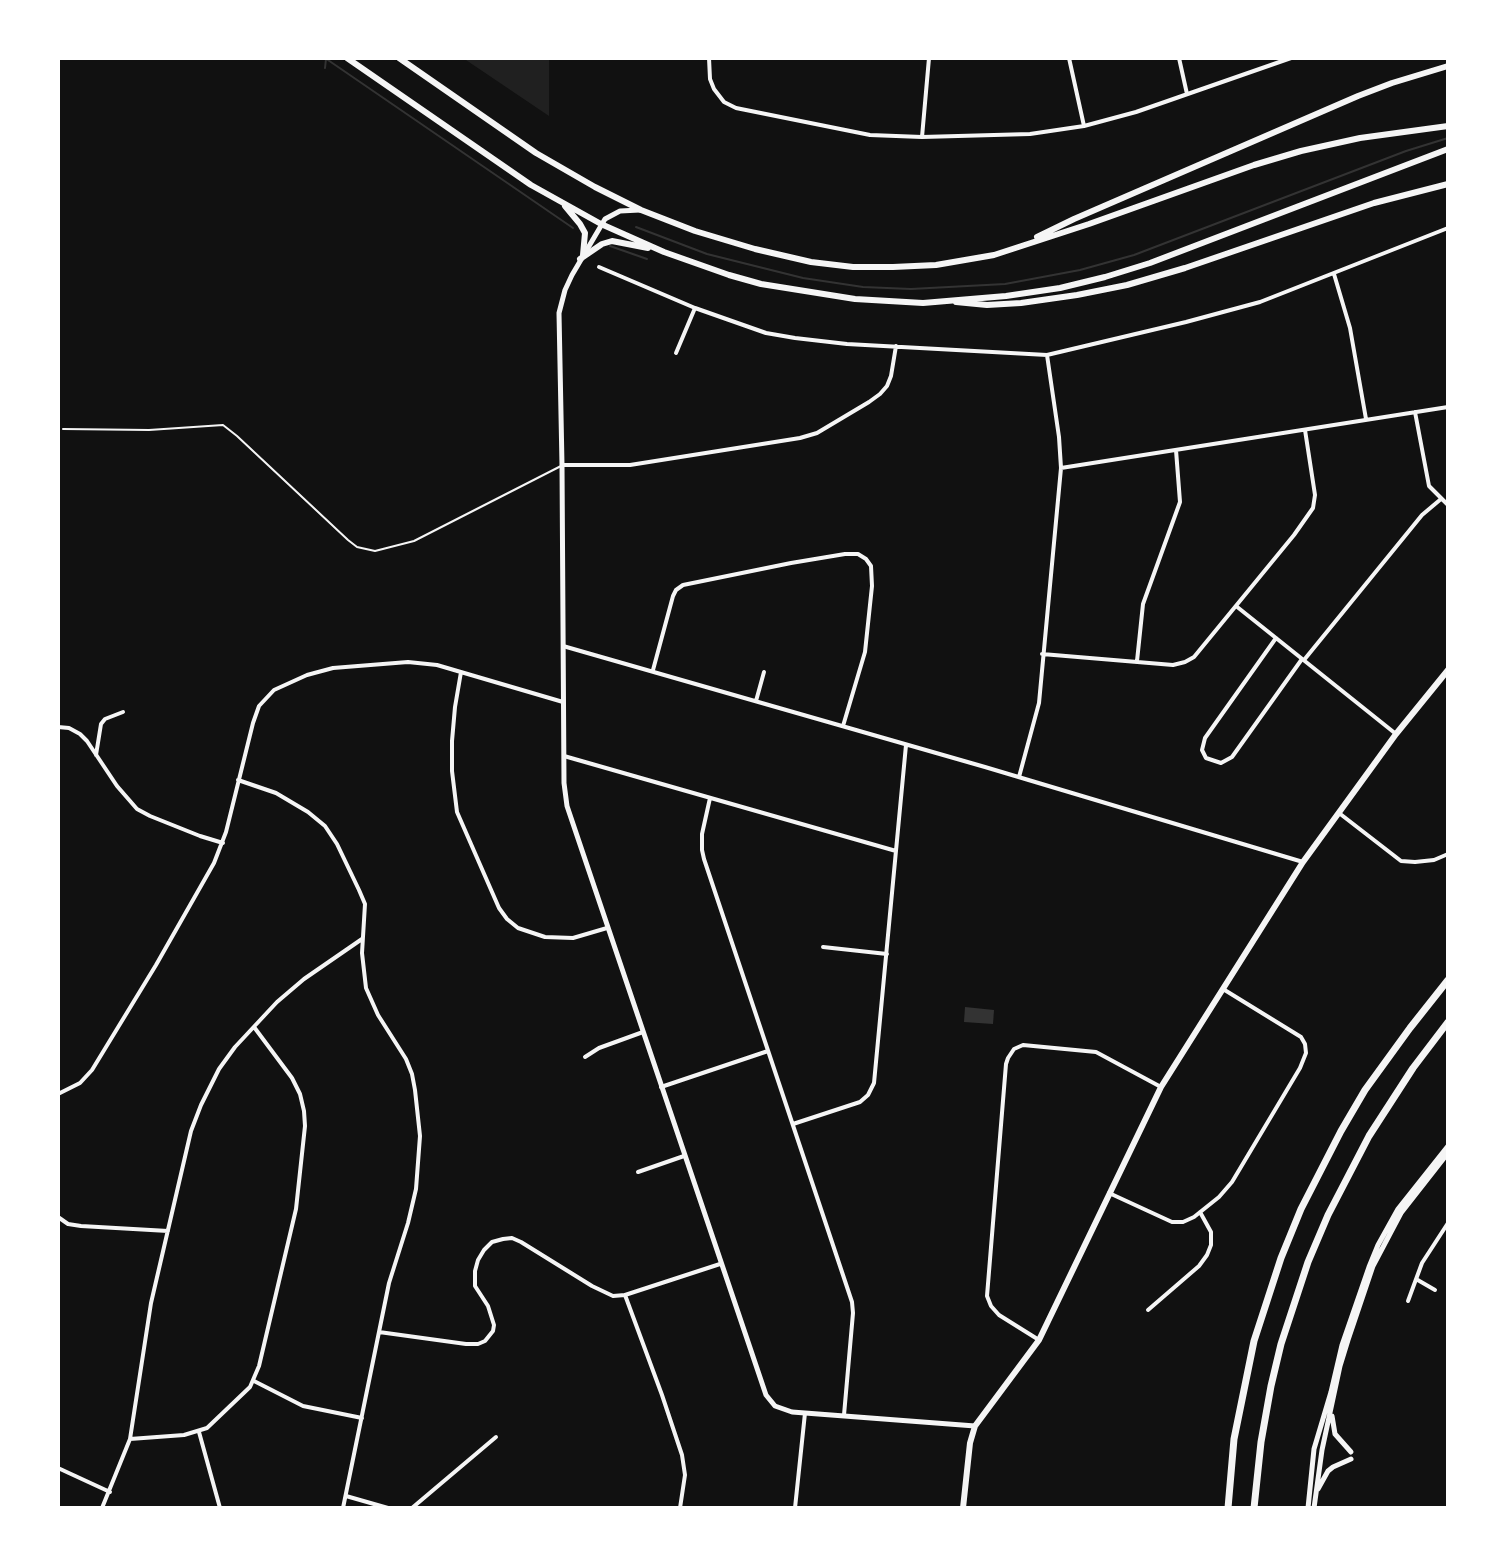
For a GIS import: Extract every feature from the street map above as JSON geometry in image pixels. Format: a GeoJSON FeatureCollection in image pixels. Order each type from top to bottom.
{"type":"FeatureCollection","features":[{"type":"Feature","properties":{"kind":"highway"},"geometry":{"type":"LineString","coordinates":[[1228,1508],[1234,1439],[1254,1341],[1281,1258],[1301,1209],[1365,1090],[1448,980]]}},
{"type":"Feature","properties":{"kind":"highway"},"geometry":{"type":"LineString","coordinates":[[1254,1508],[1271,1386],[1281,1344],[1308,1262],[1328,1215],[1369,1136],[1413,1068],[1448,1022]]}},
{"type":"Feature","properties":{"kind":"main road"},"geometry":{"type":"LineString","coordinates":[[347,58],[531,185],[601,224],[664,252],[761,284],[895,302],[1006,296],[1060,288],[1135,268],[1448,149]]}},
{"type":"Feature","properties":{"kind":"main road"},"geometry":{"type":"LineString","coordinates":[[399,58],[536,153],[641,210],[755,249],[811,262],[853,267],[936,265],[994,255],[1301,151],[1360,138],[1448,126]]}},
{"type":"Feature","properties":{"kind":"main road"},"geometry":{"type":"LineString","coordinates":[[1019,246],[1087,213],[1358,96],[1448,66]]}},
{"type":"Feature","properties":{"kind":"main road"},"geometry":{"type":"LineString","coordinates":[[948,301],[970,305],[1021,303],[1127,285],[1374,203],[1448,184]]}},
{"type":"Feature","properties":{"kind":"main road"},"geometry":{"type":"LineString","coordinates":[[564,205],[585,233],[581,257]]}},
{"type":"Feature","properties":{"kind":"main road"},"geometry":{"type":"LineString","coordinates":[[581,257],[612,241],[664,252]]}},
{"type":"Feature","properties":{"kind":"main road"},"geometry":{"type":"LineString","coordinates":[[963,1508],[970,1443],[975,1426],[1039,1340],[1161,1087],[1303,862],[1396,734],[1448,670]]}},
{"type":"Feature","properties":{"kind":"street"},"geometry":{"type":"LineString","coordinates":[[709,58],[714,89],[724,102],[736,108],[870,135],[922,137],[1030,134],[1084,126],[1136,112],[1291,58]]}},
{"type":"Feature","properties":{"kind":"street"},"geometry":{"type":"LineString","coordinates":[[922,137],[929,58]]}},
{"type":"Feature","properties":{"kind":"street"},"geometry":{"type":"LineString","coordinates":[[1069,58],[1084,126]]}},
{"type":"Feature","properties":{"kind":"street"},"geometry":{"type":"LineString","coordinates":[[1179,58],[1187,94]]}},
{"type":"Feature","properties":{"kind":"street"},"geometry":{"type":"LineString","coordinates":[[641,210],[615,212],[601,224],[565,290],[559,313],[564,792],[567,806],[768,1399],[779,1408],[792,1412],[975,1426]]}},
{"type":"Feature","properties":{"kind":"street"},"geometry":{"type":"LineString","coordinates":[[599,267],[695,308],[766,333],[818,341],[1047,355],[1247,307],[1448,228]]}},
{"type":"Feature","properties":{"kind":"street"},"geometry":{"type":"LineString","coordinates":[[1334,274],[1350,328],[1366,419]]}},
{"type":"Feature","properties":{"kind":"street"},"geometry":{"type":"LineString","coordinates":[[676,353],[695,308]]}},
{"type":"Feature","properties":{"kind":"street"},"geometry":{"type":"LineString","coordinates":[[562,465],[630,465],[817,433],[880,394],[891,376],[896,346]]}},
{"type":"Feature","properties":{"kind":"street"},"geometry":{"type":"LineString","coordinates":[[1019,777],[1038,710],[1061,468],[1047,355]]}},
{"type":"Feature","properties":{"kind":"street"},"geometry":{"type":"LineString","coordinates":[[1061,468],[1448,407]]}},
{"type":"Feature","properties":{"kind":"street"},"geometry":{"type":"LineString","coordinates":[[1415,412],[1427,482],[1448,505]]}},
{"type":"Feature","properties":{"kind":"street"},"geometry":{"type":"LineString","coordinates":[[1042,654],[1173,665],[1185,662],[1199,652],[1313,508],[1315,495],[1305,430]]}},
{"type":"Feature","properties":{"kind":"street"},"geometry":{"type":"LineString","coordinates":[[1137,662],[1143,604],[1180,502],[1176,450]]}},
{"type":"Feature","properties":{"kind":"street"},"geometry":{"type":"LineString","coordinates":[[1276,638],[1205,738],[1202,750],[1206,758],[1221,763],[1229,760],[1303,660],[1422,515],[1441,499]]}},
{"type":"Feature","properties":{"kind":"street"},"geometry":{"type":"LineString","coordinates":[[653,670],[673,596],[683,585],[791,563],[858,554],[871,566],[872,586],[865,652],[843,726]]}},
{"type":"Feature","properties":{"kind":"street"},"geometry":{"type":"LineString","coordinates":[[1236,606],[1396,734]]}},
{"type":"Feature","properties":{"kind":"street"},"geometry":{"type":"LineString","coordinates":[[563,646],[1303,862]]}},
{"type":"Feature","properties":{"kind":"street"},"geometry":{"type":"LineString","coordinates":[[58,1094],[80,1083],[92,1070],[190,906],[223,843],[246,746],[259,706],[274,690],[333,668],[399,662],[426,663],[563,702]]}},
{"type":"Feature","properties":{"kind":"street"},"geometry":{"type":"LineString","coordinates":[[461,672],[452,741],[457,812],[499,908],[512,924],[523,931],[545,937],[573,938],[607,928]]}},
{"type":"Feature","properties":{"kind":"street"},"geometry":{"type":"LineString","coordinates":[[756,701],[764,672]]}},
{"type":"Feature","properties":{"kind":"street"},"geometry":{"type":"LineString","coordinates":[[96,755],[101,724],[105,719],[123,712]]}},
{"type":"Feature","properties":{"kind":"street"},"geometry":{"type":"LineString","coordinates":[[58,727],[80,734],[137,809],[223,843]]}},
{"type":"Feature","properties":{"kind":"street"},"geometry":{"type":"LineString","coordinates":[[793,1124],[860,1102],[872,1089],[876,1076],[906,745]]}},
{"type":"Feature","properties":{"kind":"street"},"geometry":{"type":"LineString","coordinates":[[564,756],[896,851]]}},
{"type":"Feature","properties":{"kind":"street"},"geometry":{"type":"LineString","coordinates":[[238,780],[276,793],[308,812],[325,826],[346,861],[364,900],[364,976],[371,1000],[412,1074],[420,1136],[419,1167],[413,1204],[389,1283],[343,1508]]}},
{"type":"Feature","properties":{"kind":"street"},"geometry":{"type":"LineString","coordinates":[[710,798],[702,834],[702,850],[852,1302],[844,1415]]}},
{"type":"Feature","properties":{"kind":"street"},"geometry":{"type":"LineString","coordinates":[[1339,813],[1401,861],[1434,860],[1448,854]]}},
{"type":"Feature","properties":{"kind":"street"},"geometry":{"type":"LineString","coordinates":[[102,1508],[130,1439],[145,1330],[191,1131],[201,1105],[227,1057],[254,1027],[296,985],[362,939]]}},
{"type":"Feature","properties":{"kind":"street"},"geometry":{"type":"LineString","coordinates":[[823,947],[887,954]]}},
{"type":"Feature","properties":{"kind":"street"},"geometry":{"type":"LineString","coordinates":[[1109,1193],[1172,1222],[1187,1221],[1219,1197],[1232,1182],[1300,1068],[1306,1053],[1298,1034],[1223,989]]}},
{"type":"Feature","properties":{"kind":"street"},"geometry":{"type":"LineString","coordinates":[[130,1439],[199,1432],[239,1399],[254,1381],[296,1209],[305,1126],[300,1094],[292,1078],[254,1027]]}},
{"type":"Feature","properties":{"kind":"street"},"geometry":{"type":"LineString","coordinates":[[585,1057],[599,1048],[643,1032]]}},
{"type":"Feature","properties":{"kind":"street"},"geometry":{"type":"LineString","coordinates":[[1039,1340],[999,1315],[987,1296],[1008,1058],[1014,1049],[1023,1045],[1096,1052],[1161,1087]]}},
{"type":"Feature","properties":{"kind":"street"},"geometry":{"type":"LineString","coordinates":[[661,1087],[768,1051]]}},
{"type":"Feature","properties":{"kind":"street"},"geometry":{"type":"LineString","coordinates":[[1311,1508],[1314,1449],[1342,1345],[1369,1267],[1398,1209],[1448,1146]]}},
{"type":"Feature","properties":{"kind":"street"},"geometry":{"type":"LineString","coordinates":[[1311,1508],[1348,1340],[1382,1245],[1408,1203],[1448,1153]]}},
{"type":"Feature","properties":{"kind":"street"},"geometry":{"type":"LineString","coordinates":[[638,1172],[684,1156]]}},
{"type":"Feature","properties":{"kind":"street"},"geometry":{"type":"LineString","coordinates":[[1148,1310],[1199,1266],[1207,1255],[1211,1232],[1200,1212]]}},
{"type":"Feature","properties":{"kind":"street"},"geometry":{"type":"LineString","coordinates":[[59,1221],[81,1226],[168,1231]]}},
{"type":"Feature","properties":{"kind":"street"},"geometry":{"type":"LineString","coordinates":[[1408,1301],[1422,1263],[1448,1223]]}},
{"type":"Feature","properties":{"kind":"street"},"geometry":{"type":"LineString","coordinates":[[379,1332],[466,1344],[485,1341],[494,1325],[488,1306],[475,1286],[475,1271],[484,1250],[492,1242],[503,1239],[512,1238],[521,1242],[603,1293],[613,1296],[625,1295],[720,1264]]}},
{"type":"Feature","properties":{"kind":"street"},"geometry":{"type":"LineString","coordinates":[[1415,1278],[1435,1290]]}},
{"type":"Feature","properties":{"kind":"street"},"geometry":{"type":"LineString","coordinates":[[625,1295],[682,1455],[685,1475],[680,1508]]}},
{"type":"Feature","properties":{"kind":"street"},"geometry":{"type":"LineString","coordinates":[[254,1381],[303,1406],[362,1418]]}},
{"type":"Feature","properties":{"kind":"street"},"geometry":{"type":"LineString","coordinates":[[1315,1494],[1328,1471],[1351,1455],[1335,1434],[1331,1407]]}},
{"type":"Feature","properties":{"kind":"street"},"geometry":{"type":"LineString","coordinates":[[795,1508],[805,1413]]}},
{"type":"Feature","properties":{"kind":"street"},"geometry":{"type":"LineString","coordinates":[[199,1432],[220,1508]]}},
{"type":"Feature","properties":{"kind":"street"},"geometry":{"type":"LineString","coordinates":[[412,1508],[496,1437]]}},
{"type":"Feature","properties":{"kind":"street"},"geometry":{"type":"LineString","coordinates":[[58,1468],[110,1492]]}},
{"type":"Feature","properties":{"kind":"street"},"geometry":{"type":"LineString","coordinates":[[346,1496],[388,1508]]}},
{"type":"Feature","properties":{"kind":"lane"},"geometry":{"type":"LineString","coordinates":[[63,429],[165,429],[223,425],[348,540],[357,547],[375,551],[414,541],[562,465]]}},
{"type":"Feature","properties":{"kind":"shaded area"},"geometry":{"type":"Polygon","coordinates":[[[463,58],[549,58],[549,116],[463,58]]]}},
{"type":"Feature","properties":{"kind":"shaded area"},"geometry":{"type":"Polygon","coordinates":[[[965,1007],[994,1010],[993,1024],[964,1022],[965,1007]]]}},
{"type":"Feature","properties":{"kind":"waterway"},"geometry":{"type":"LineString","coordinates":[[325,58],[573,228]]}},
{"type":"Feature","properties":{"kind":"waterway"},"geometry":{"type":"LineString","coordinates":[[325,68],[326,59]]}},
{"type":"Feature","properties":{"kind":"waterway"},"geometry":{"type":"LineString","coordinates":[[636,227],[707,254],[803,278],[863,287],[911,289],[1005,284],[1080,270],[1134,255],[1406,151],[1448,138]]}},
{"type":"Feature","properties":{"kind":"waterway"},"geometry":{"type":"LineString","coordinates":[[610,246],[647,259]]}}]}
